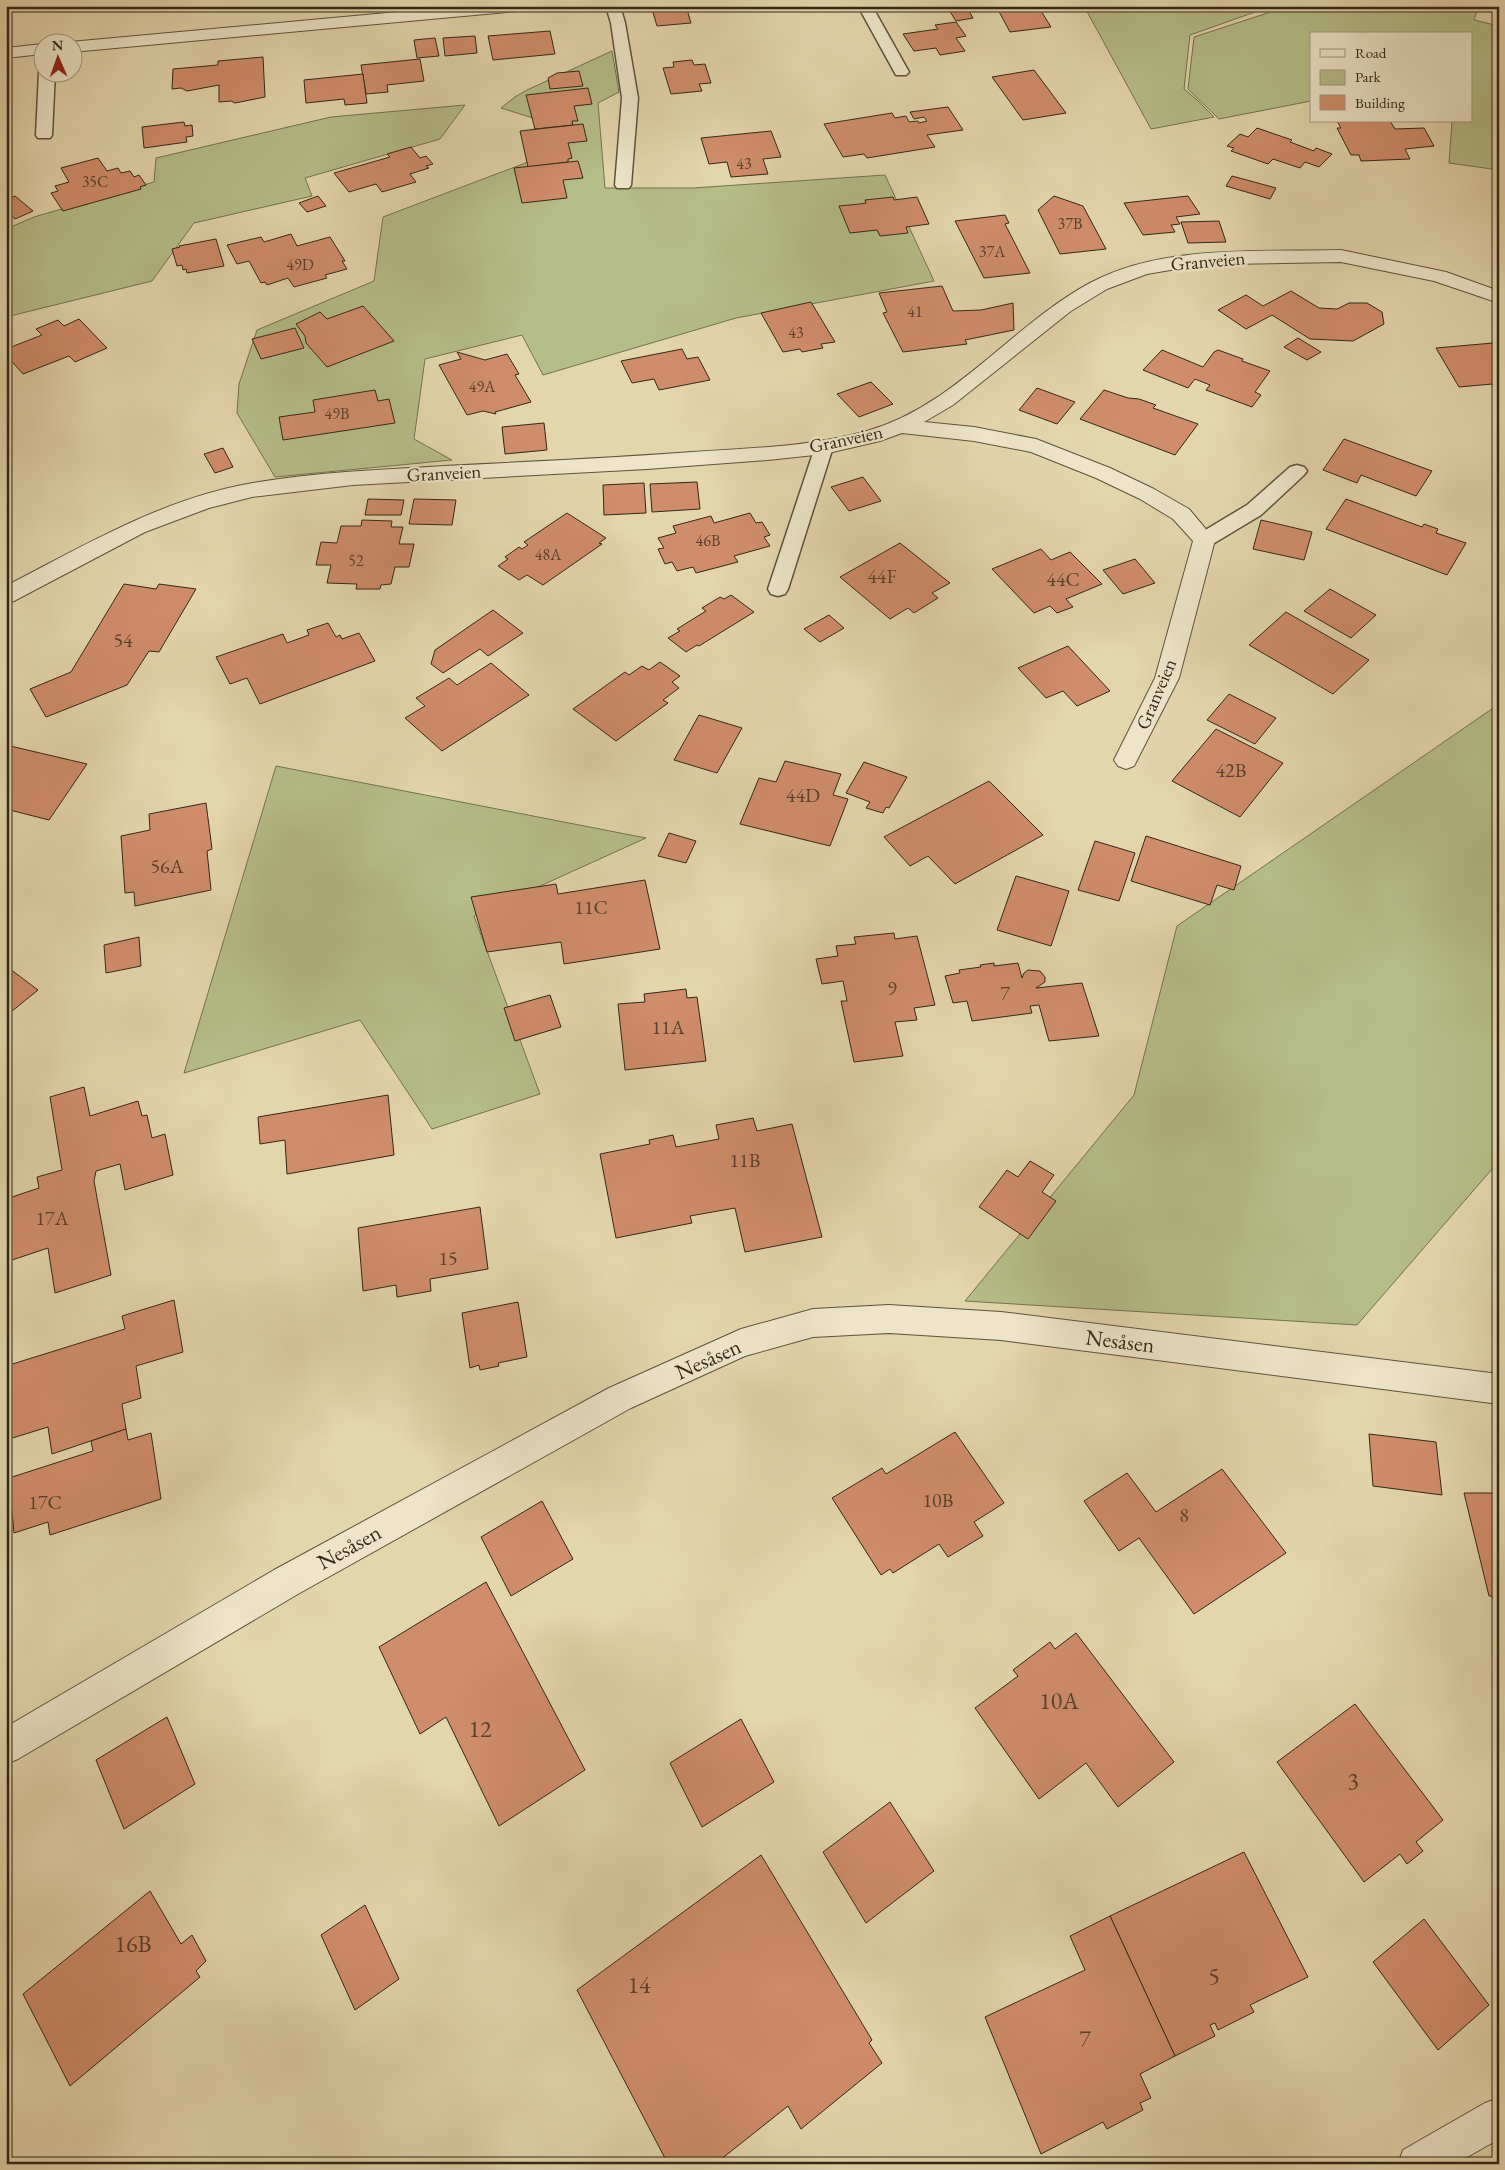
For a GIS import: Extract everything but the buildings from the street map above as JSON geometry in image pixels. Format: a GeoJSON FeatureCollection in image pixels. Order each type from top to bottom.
{"type":"FeatureCollection","features":[{"type":"Feature","properties":{"kind":"street"},"geometry":{"type":"LineString","coordinates":[[82,45],[518,6]]}},
{"type":"Feature","properties":{"kind":"street"},"geometry":{"type":"LineString","coordinates":[[6,52],[32,50]]}},
{"type":"Feature","properties":{"kind":"street","name":"Granveien"},"geometry":{"type":"LineString","coordinates":[[6,596],[137,527],[203,502],[252,490],[353,478],[647,462],[768,453],[824,446],[873,436],[901,426],[946,401],[1064,307],[1100,285],[1143,269],[1188,261],[1227,258],[1341,256],[1439,276],[1499,297]]}},
{"type":"Feature","properties":{"kind":"street","name":"Granveien"},"geometry":{"type":"LineString","coordinates":[[901,426],[974,434],[1036,446],[1103,472],[1147,494],[1181,514],[1204,540],[1168,678],[1126,760]]}},
{"type":"Feature","properties":{"kind":"street","name":"Nesåsen"},"geometry":{"type":"LineString","coordinates":[[6,1747],[286,1582],[620,1398],[741,1343],[813,1323],[889,1319],[1000,1326],[1499,1389]]}},
{"type":"Feature","properties":{"kind":"street"},"geometry":{"type":"LineString","coordinates":[[1417,2164],[1499,2117]]}},
{"type":"Feature","properties":{"kind":"lane"},"geometry":{"type":"LineString","coordinates":[[613,6],[618,23],[630,98],[623,185]]}},
{"type":"Feature","properties":{"kind":"lane"},"geometry":{"type":"LineString","coordinates":[[864,6],[900,72]]}},
{"type":"Feature","properties":{"kind":"lane"},"geometry":{"type":"LineString","coordinates":[[44,135],[47,82]]}},
{"type":"Feature","properties":{"kind":"lane"},"geometry":{"type":"LineString","coordinates":[[778,589],[824,446]]}},
{"type":"Feature","properties":{"kind":"lane"},"geometry":{"type":"LineString","coordinates":[[1204,540],[1254,510],[1297,471]]}},
{"type":"Feature","properties":{"kind":"green space"},"geometry":{"type":"Polygon","coordinates":[[[1084,6],[1272,6],[1190,35],[1184,89],[1214,117],[1151,129],[1084,6]]]}},
{"type":"Feature","properties":{"kind":"green space"},"geometry":{"type":"Polygon","coordinates":[[[1289,6],[1479,6],[1474,20],[1499,26],[1499,170],[1449,163],[1452,122],[1472,122],[1472,32],[1310,32],[1310,101],[1219,119],[1188,89],[1194,37],[1289,6]]]}},
{"type":"Feature","properties":{"kind":"green space"},"geometry":{"type":"Polygon","coordinates":[[[612,51],[619,92],[598,103],[605,188],[693,188],[885,175],[934,281],[736,318],[543,375],[522,335],[425,359],[414,439],[452,460],[275,477],[237,413],[239,384],[257,330],[374,281],[383,217],[528,162],[536,119],[501,108],[527,90],[612,51]]]}},
{"type":"Feature","properties":{"kind":"green space"},"geometry":{"type":"Polygon","coordinates":[[[465,105],[440,139],[305,178],[312,196],[194,223],[152,281],[6,317],[6,229],[34,217],[154,182],[156,158],[331,117],[465,105]]]}},
{"type":"Feature","properties":{"kind":"green space"},"geometry":{"type":"Polygon","coordinates":[[[1499,704],[1499,1161],[1357,1325],[965,1301],[1134,1095],[1177,926],[1499,704]]]}},
{"type":"Feature","properties":{"kind":"green space"},"geometry":{"type":"Polygon","coordinates":[[[276,766],[646,838],[474,916],[540,1094],[432,1129],[360,1020],[184,1073],[276,766]]]}}]}
